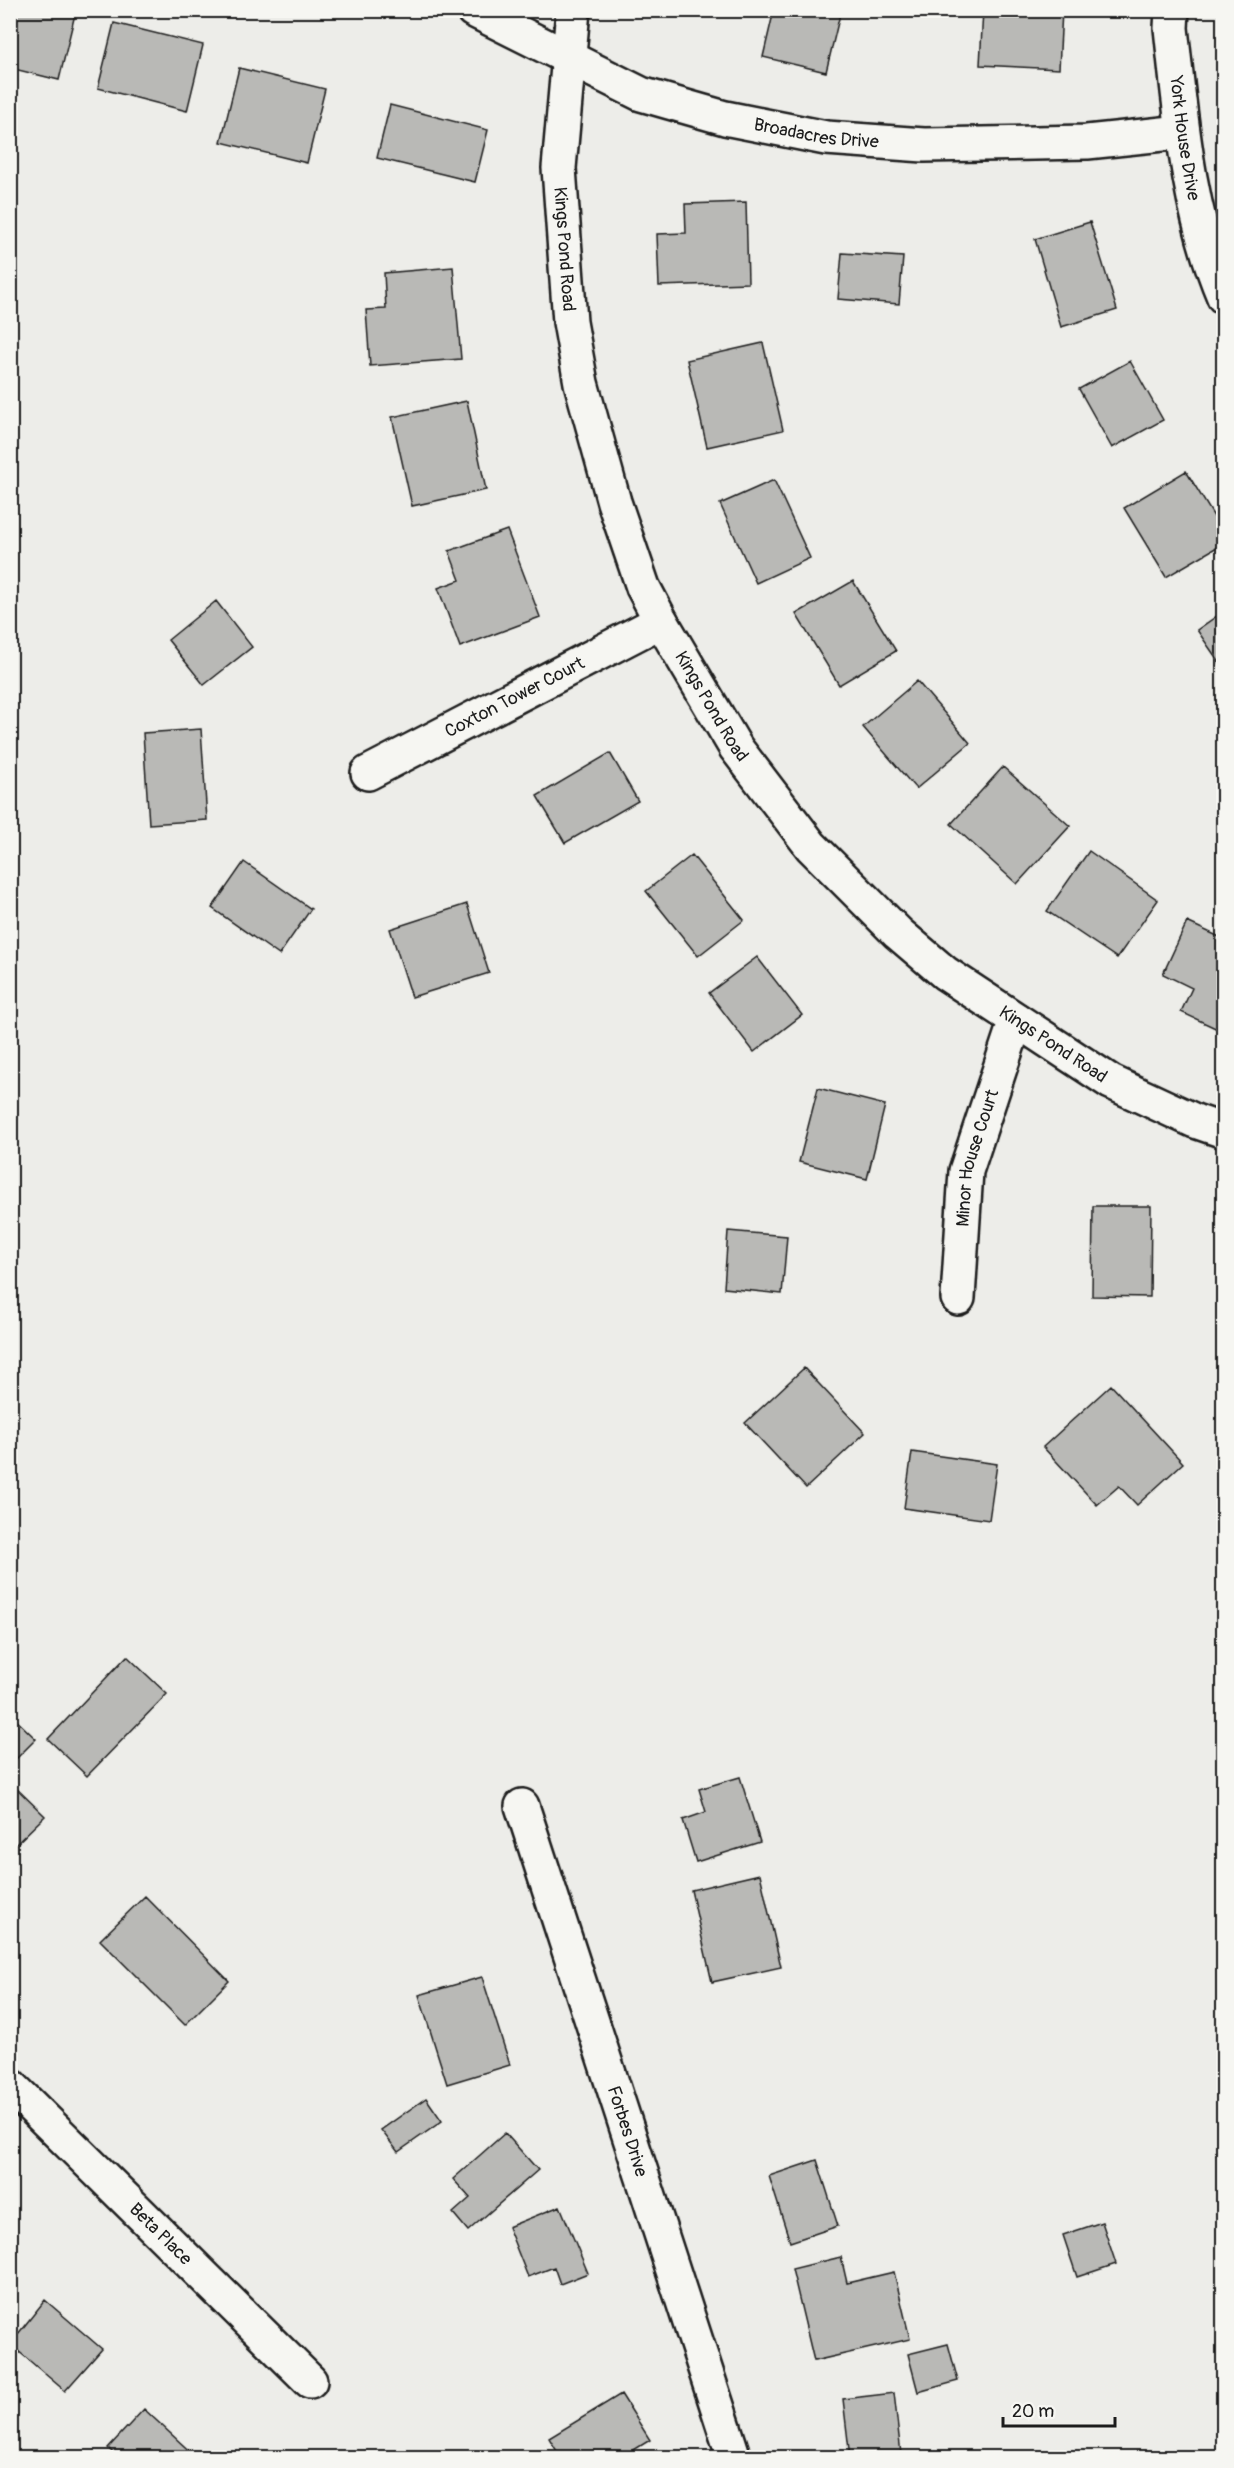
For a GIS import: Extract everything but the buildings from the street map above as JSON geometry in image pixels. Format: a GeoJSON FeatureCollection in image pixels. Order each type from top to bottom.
{"type":"FeatureCollection","features":[{"type":"Feature","properties":{"kind":"street","name":"Broadacres Drive"},"geometry":{"type":"LineString","coordinates":[[473,10],[641,93],[725,118],[826,138],[935,144],[1087,142],[1182,132]]}},
{"type":"Feature","properties":{"kind":"street","name":"Kings Pond Road"},"geometry":{"type":"LineString","coordinates":[[573,10],[559,168],[570,322],[581,383],[614,502],[643,587],[661,621],[736,748],[811,846],[898,933],[945,973],[1111,1082],[1195,1121],[1224,1131]]}},
{"type":"Feature","properties":{"kind":"street","name":"York House Drive"},"geometry":{"type":"LineString","coordinates":[[1172,10],[1171,28],[1182,132],[1190,181],[1206,244],[1224,297]]}},
{"type":"Feature","properties":{"kind":"street","name":"Coxton Tower Court"},"geometry":{"type":"LineString","coordinates":[[368,773],[661,621]]}},
{"type":"Feature","properties":{"kind":"street","name":"Minor House Court"},"geometry":{"type":"LineString","coordinates":[[958,1298],[966,1171],[1016,1020]]}},
{"type":"Feature","properties":{"kind":"street","name":"Forbes Drive"},"geometry":{"type":"LineString","coordinates":[[522,1806],[734,2457]]}},
{"type":"Feature","properties":{"kind":"street","name":"Beta Place"},"geometry":{"type":"LineString","coordinates":[[10,2085],[310,2381]]}}]}
